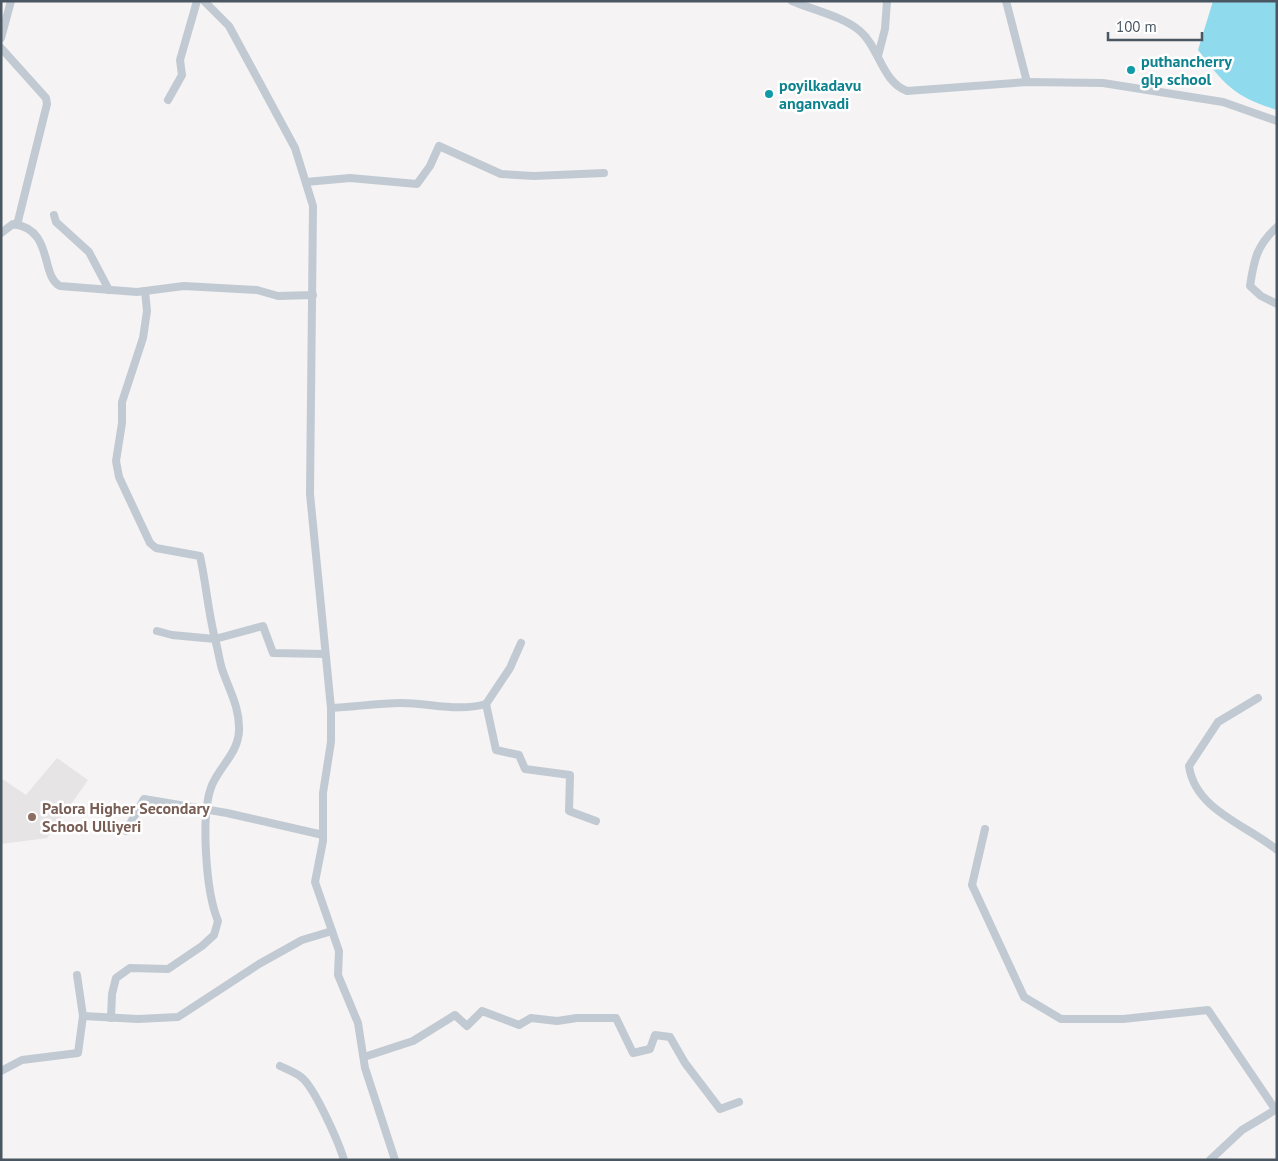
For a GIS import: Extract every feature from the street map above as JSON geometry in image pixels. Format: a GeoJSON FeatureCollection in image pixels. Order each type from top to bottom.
{"type":"FeatureCollection","features":[{"type":"Feature","properties":{"kind":"street"},"geometry":{"type":"LineString","coordinates":[[1,38],[11,1]]}},
{"type":"Feature","properties":{"kind":"street"},"geometry":{"type":"LineString","coordinates":[[168,100],[182,75],[180,60],[197,1]]}},
{"type":"Feature","properties":{"kind":"street"},"geometry":{"type":"LineString","coordinates":[[204,1],[229,26],[258,78],[295,148],[313,206],[310,494],[319,569],[331,708],[331,742],[324,793],[323,836],[315,882],[338,951],[338,975],[358,1023],[364,1057],[395,1160]]}},
{"type":"Feature","properties":{"kind":"street"},"geometry":{"type":"LineString","coordinates":[[792,1],[853,26],[862,32],[893,82],[907,91],[1027,82],[1103,83],[1223,102],[1277,121]]}},
{"type":"Feature","properties":{"kind":"street"},"geometry":{"type":"LineString","coordinates":[[878,56],[885,29],[887,1]]}},
{"type":"Feature","properties":{"kind":"street"},"geometry":{"type":"LineString","coordinates":[[1006,1],[1027,82]]}},
{"type":"Feature","properties":{"kind":"street"},"geometry":{"type":"LineString","coordinates":[[1,48],[46,98],[47,104],[17,225]]}},
{"type":"Feature","properties":{"kind":"street"},"geometry":{"type":"LineString","coordinates":[[306,182],[350,178],[417,184],[430,166],[439,146],[501,174],[534,176],[604,173]]}},
{"type":"Feature","properties":{"kind":"street"},"geometry":{"type":"LineString","coordinates":[[54,215],[56,222],[89,252],[109,290]]}},
{"type":"Feature","properties":{"kind":"street"},"geometry":{"type":"LineString","coordinates":[[1,233],[10,226],[17,225],[26,229],[41,242],[52,278],[57,285],[146,291],[184,286],[257,290],[278,296],[312,295]]}},
{"type":"Feature","properties":{"kind":"street"},"geometry":{"type":"LineString","coordinates":[[1277,227],[1266,236],[1258,249],[1250,286],[1261,296],[1277,304]]}},
{"type":"Feature","properties":{"kind":"street"},"geometry":{"type":"LineString","coordinates":[[111,1018],[112,994],[116,978],[130,968],[168,969],[202,946],[214,935],[218,921],[212,906],[207,881],[210,787],[236,746],[239,731],[238,706],[222,668],[207,608],[205,581],[200,556],[156,548],[150,543],[119,477],[116,461],[122,423],[122,402],[143,338],[147,311],[146,291]]}},
{"type":"Feature","properties":{"kind":"street"},"geometry":{"type":"LineString","coordinates":[[157,631],[172,635],[215,639],[263,626],[273,653],[325,654]]}},
{"type":"Feature","properties":{"kind":"street"},"geometry":{"type":"LineString","coordinates":[[331,708],[402,703],[440,708],[474,707],[486,704],[510,668],[521,643]]}},
{"type":"Feature","properties":{"kind":"street"},"geometry":{"type":"LineString","coordinates":[[1258,698],[1218,722],[1188,766],[1193,780],[1210,803],[1222,814],[1277,850]]}},
{"type":"Feature","properties":{"kind":"street"},"geometry":{"type":"LineString","coordinates":[[486,704],[496,750],[519,755],[525,769],[570,775],[568,811],[596,821]]}},
{"type":"Feature","properties":{"kind":"street"},"geometry":{"type":"LineString","coordinates":[[126,830],[144,799],[208,810],[323,836]]}},
{"type":"Feature","properties":{"kind":"street"},"geometry":{"type":"LineString","coordinates":[[985,829],[972,885],[1024,997],[1061,1018],[1124,1019],[1208,1010],[1276,1109],[1242,1130],[1210,1160]]}},
{"type":"Feature","properties":{"kind":"street"},"geometry":{"type":"LineString","coordinates":[[83,1016],[138,1019],[178,1017],[259,964],[302,940],[332,931]]}},
{"type":"Feature","properties":{"kind":"street"},"geometry":{"type":"LineString","coordinates":[[1,1071],[22,1060],[78,1053],[83,1016],[77,975]]}},
{"type":"Feature","properties":{"kind":"street"},"geometry":{"type":"LineString","coordinates":[[364,1057],[413,1041],[454,1016],[467,1026],[482,1011],[519,1026],[531,1018],[557,1021],[577,1018],[616,1018],[633,1052],[650,1049],[655,1035],[670,1037],[685,1063],[720,1109],[740,1102]]}},
{"type":"Feature","properties":{"kind":"street"},"geometry":{"type":"LineString","coordinates":[[280,1066],[302,1077],[310,1086],[338,1140],[344,1160]]}},
{"type":"Feature","properties":{"kind":"shaded area","name":"Palora Higher Secondary School Ulliyeri"},"geometry":{"type":"Polygon","coordinates":[[[57,758],[88,780],[47,838],[1,844],[1,778],[26,795],[57,758]]]}},
{"type":"Feature","properties":{"kind":"water"},"geometry":{"type":"Polygon","coordinates":[[[1213,1],[1277,1],[1277,110],[1250,100],[1231,88],[1198,50],[1213,1]]]}},
{"type":"Feature","properties":{"kind":"place","name":"puthancherry glp school"},"geometry":{"type":"Point","coordinates":[1131,70]}},
{"type":"Feature","properties":{"kind":"place","name":"poyilkadavu anganvadi"},"geometry":{"type":"Point","coordinates":[769,94]}},
{"type":"Feature","properties":{"kind":"place","name":"Palora Higher Secondary School Ulliyeri"},"geometry":{"type":"Point","coordinates":[32,817]}}]}
